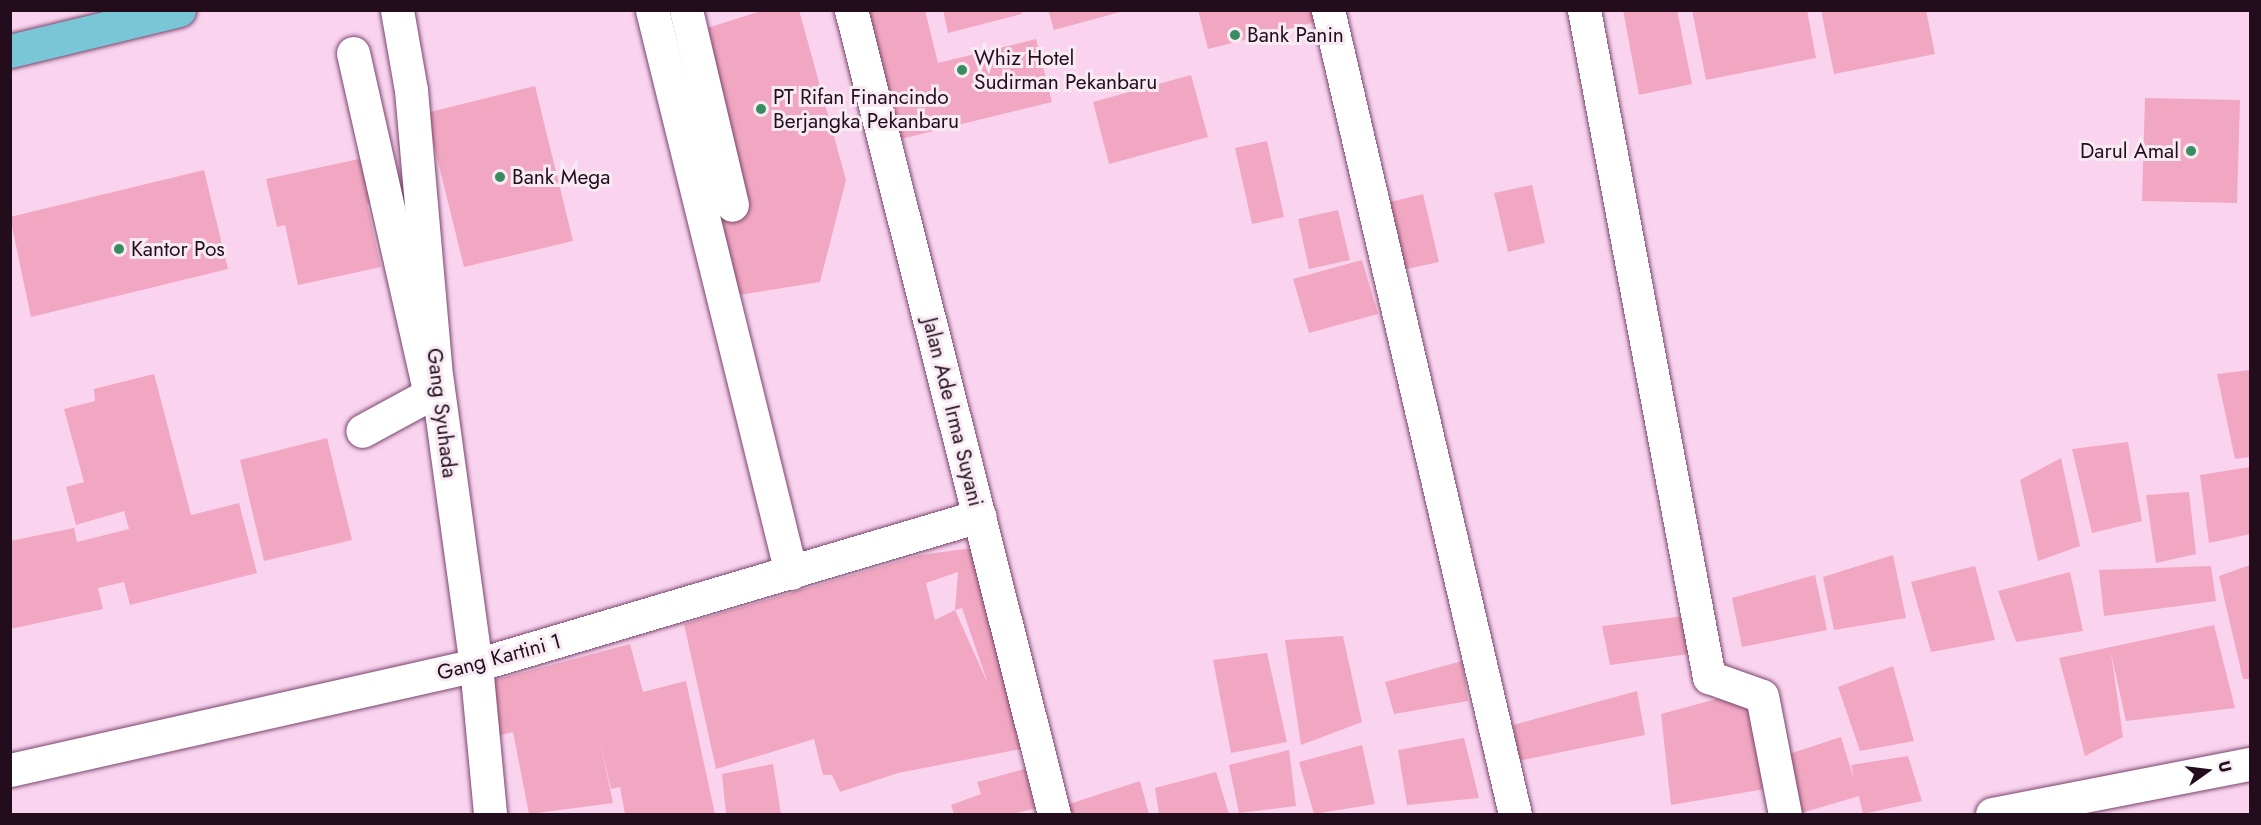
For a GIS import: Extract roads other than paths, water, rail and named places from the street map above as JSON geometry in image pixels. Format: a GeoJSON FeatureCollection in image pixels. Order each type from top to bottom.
{"type":"FeatureCollection","features":[{"type":"Feature","properties":{"kind":"main road"},"geometry":{"type":"LineString","coordinates":[[10,51],[178,10]]}},
{"type":"Feature","properties":{"kind":"street","name":"Gang Syuhada"},"geometry":{"type":"LineString","coordinates":[[397,10],[411,90],[435,367],[476,665],[490,814]]}},
{"type":"Feature","properties":{"kind":"street"},"geometry":{"type":"LineString","coordinates":[[652,10],[791,573]]}},
{"type":"Feature","properties":{"kind":"street","name":"Jalan Ade Irma Suyani"},"geometry":{"type":"LineString","coordinates":[[851,10],[1054,814]]}},
{"type":"Feature","properties":{"kind":"street"},"geometry":{"type":"LineString","coordinates":[[1328,10],[1515,814]]}},
{"type":"Feature","properties":{"kind":"street"},"geometry":{"type":"LineString","coordinates":[[1584,10],[1709,677],[1762,696],[1785,814]]}},
{"type":"Feature","properties":{"kind":"street"},"geometry":{"type":"LineString","coordinates":[[693,12],[732,205]]}},
{"type":"Feature","properties":{"kind":"street"},"geometry":{"type":"LineString","coordinates":[[353,53],[430,394],[363,431]]}},
{"type":"Feature","properties":{"kind":"street","name":"Gang Kartini 1"},"geometry":{"type":"LineString","coordinates":[[10,770],[476,665],[979,516]]}},
{"type":"Feature","properties":{"kind":"street"},"geometry":{"type":"LineString","coordinates":[[1992,814],[2250,764]]}},
{"type":"Feature","properties":{"kind":"place","name":"Bank Panin"},"geometry":{"type":"Point","coordinates":[1235,35]}},
{"type":"Feature","properties":{"kind":"place","name":"Whiz Hotel Sudirman Pekanbaru"},"geometry":{"type":"Point","coordinates":[962,70]}},
{"type":"Feature","properties":{"kind":"place","name":"PT Rifan Financindo Berjangka Pekanbaru"},"geometry":{"type":"Point","coordinates":[761,109]}},
{"type":"Feature","properties":{"kind":"place","name":"Darul Amal"},"geometry":{"type":"Point","coordinates":[2191,151]}},
{"type":"Feature","properties":{"kind":"place","name":"Bank Mega"},"geometry":{"type":"Point","coordinates":[500,177]}},
{"type":"Feature","properties":{"kind":"place","name":"Kantor Pos"},"geometry":{"type":"Point","coordinates":[119,249]}}]}
